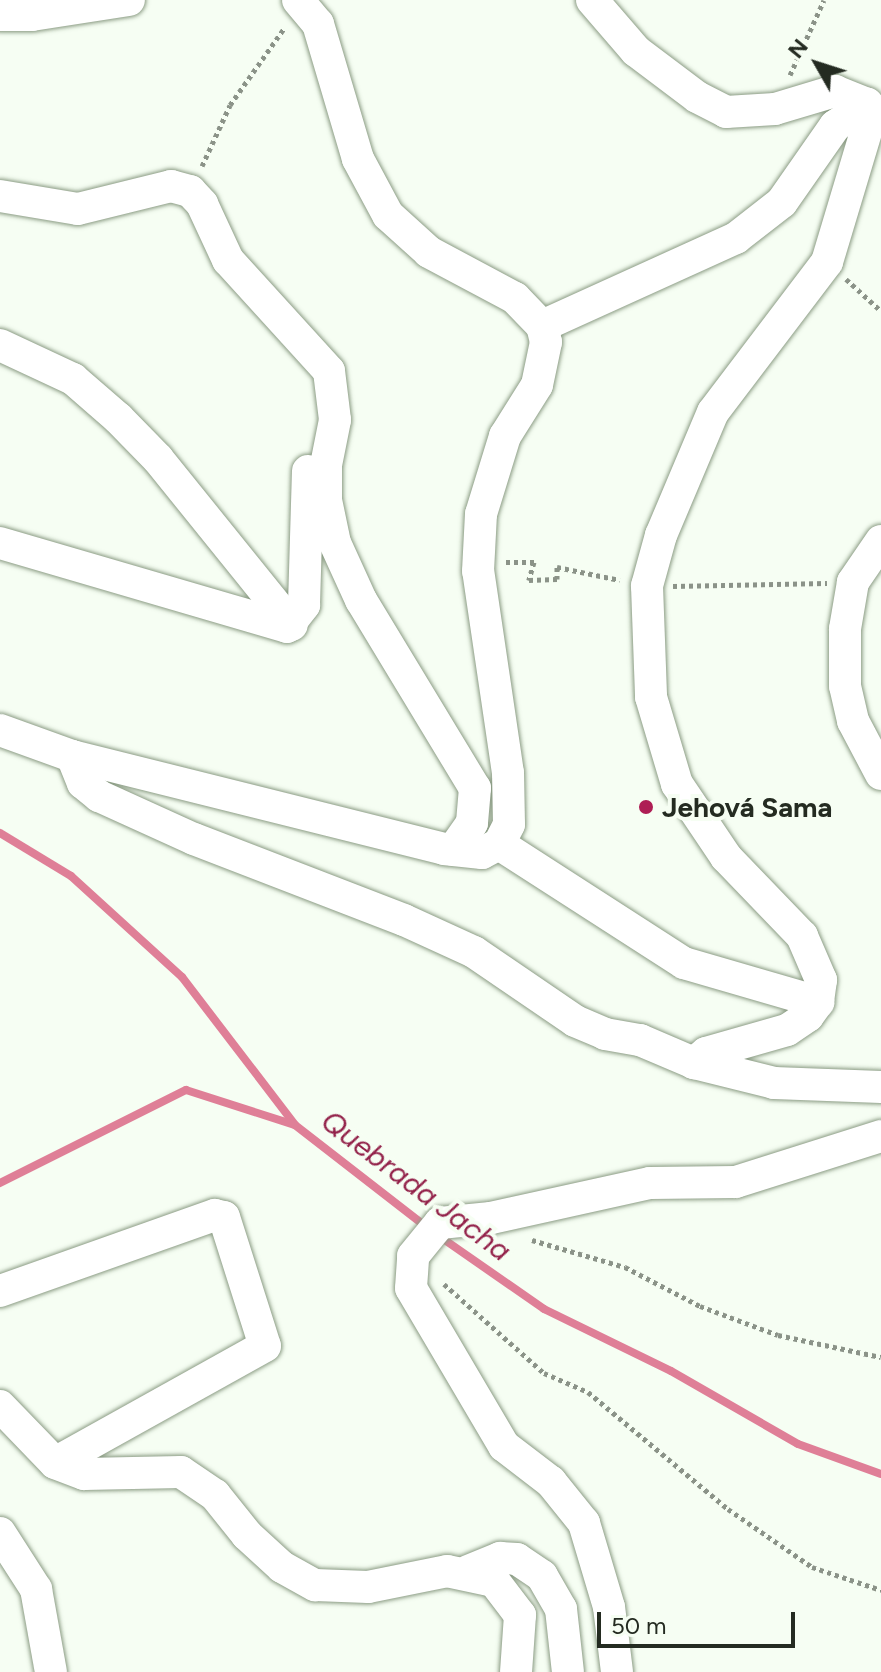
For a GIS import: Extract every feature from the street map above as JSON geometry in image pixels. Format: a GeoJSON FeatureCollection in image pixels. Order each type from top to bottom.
{"type":"FeatureCollection","features":[{"type":"Feature","properties":{"kind":"street"},"geometry":{"type":"LineString","coordinates":[[0,15],[129,0]]}},
{"type":"Feature","properties":{"kind":"street"},"geometry":{"type":"LineString","coordinates":[[592,0],[636,51],[697,97],[726,112],[775,109],[835,91],[867,104]]}},
{"type":"Feature","properties":{"kind":"street"},"geometry":{"type":"LineString","coordinates":[[0,730],[72,756],[453,850],[482,853],[499,844],[509,824],[508,773],[478,571],[481,514],[505,436],[537,385],[546,342],[542,326],[515,298],[429,252],[388,215],[358,159],[323,36],[300,2]]}},
{"type":"Feature","properties":{"kind":"street"},"geometry":{"type":"LineString","coordinates":[[542,326],[748,230],[797,186],[835,126],[867,104]]}},
{"type":"Feature","properties":{"kind":"street"},"geometry":{"type":"LineString","coordinates":[[694,1063],[706,1053],[787,1030],[808,1016],[818,1002],[821,980],[802,936],[726,857],[677,784],[651,697],[647,586],[661,535],[713,412],[827,262],[869,122],[867,104]]}},
{"type":"Feature","properties":{"kind":"street"},"geometry":{"type":"LineString","coordinates":[[0,196],[78,209],[171,186],[190,191],[202,204],[228,260],[329,371],[335,420],[328,445],[326,500],[335,543],[361,600],[475,788],[472,823],[453,850]]}},
{"type":"Feature","properties":{"kind":"street"},"geometry":{"type":"LineString","coordinates":[[0,345],[73,379],[118,418],[158,459],[292,625]]}},
{"type":"Feature","properties":{"kind":"street"},"geometry":{"type":"LineString","coordinates":[[292,625],[304,605],[308,465],[315,452],[328,445]]}},
{"type":"Feature","properties":{"kind":"street"},"geometry":{"type":"LineString","coordinates":[[881,541],[853,582],[845,629],[845,686],[853,721],[881,774]]}},
{"type":"Feature","properties":{"kind":"street"},"geometry":{"type":"LineString","coordinates":[[0,543],[251,619],[292,625]]}},
{"type":"Feature","properties":{"kind":"street"},"geometry":{"type":"LineString","coordinates":[[72,756],[83,783],[112,802],[404,920],[474,952],[575,1021],[694,1063],[774,1083],[881,1087]]}},
{"type":"Feature","properties":{"kind":"street"},"geometry":{"type":"LineString","coordinates":[[499,844],[684,963],[818,1002]]}},
{"type":"Feature","properties":{"kind":"street"},"geometry":{"type":"LineString","coordinates":[[617,1672],[609,1607],[584,1523],[551,1482],[504,1446],[416,1298],[409,1276],[413,1256],[440,1223],[491,1218],[650,1183],[736,1182],[881,1136]]}},
{"type":"Feature","properties":{"kind":"street"},"geometry":{"type":"LineString","coordinates":[[0,1291],[215,1215],[224,1217],[265,1346],[55,1463]]}},
{"type":"Feature","properties":{"kind":"street"},"geometry":{"type":"LineString","coordinates":[[0,1406],[55,1463],[84,1474],[181,1472],[215,1495],[247,1535],[282,1567],[315,1585],[368,1587],[468,1571],[500,1558],[517,1559],[542,1576],[561,1609],[568,1672]]}},
{"type":"Feature","properties":{"kind":"street"},"geometry":{"type":"LineString","coordinates":[[0,1533],[36,1589],[51,1672]]}},
{"type":"Feature","properties":{"kind":"street"},"geometry":{"type":"LineString","coordinates":[[468,1571],[494,1581],[520,1615],[516,1672]]}},
{"type":"Feature","properties":{"kind":"path"},"geometry":{"type":"LineString","coordinates":[[775,109],[824,0]]}},
{"type":"Feature","properties":{"kind":"path"},"geometry":{"type":"LineString","coordinates":[[190,191],[230,105],[300,2]]}},
{"type":"Feature","properties":{"kind":"path"},"geometry":{"type":"LineString","coordinates":[[827,262],[881,311]]}},
{"type":"Feature","properties":{"kind":"path"},"geometry":{"type":"LineString","coordinates":[[478,571],[500,574],[504,562],[534,562],[529,580],[557,579],[557,567],[647,586],[853,582]]}},
{"type":"Feature","properties":{"kind":"path"},"geometry":{"type":"LineString","coordinates":[[523,1239],[547,1242],[625,1267],[700,1306],[778,1335],[881,1357]]}},
{"type":"Feature","properties":{"kind":"path"},"geometry":{"type":"LineString","coordinates":[[413,1256],[544,1373],[588,1392],[728,1509],[812,1567],[881,1590]]}},
{"type":"Feature","properties":{"kind":"waterway","name":"Quebrada Jacha"},"geometry":{"type":"LineString","coordinates":[[0,833],[71,876],[182,977],[295,1125],[428,1228]]}},
{"type":"Feature","properties":{"kind":"waterway"},"geometry":{"type":"LineString","coordinates":[[0,1183],[186,1090],[295,1125]]}},
{"type":"Feature","properties":{"kind":"waterway","name":"Quebrada Jacha"},"geometry":{"type":"LineString","coordinates":[[439,1236],[544,1309],[671,1371],[798,1444],[881,1474]]}},
{"type":"Feature","properties":{"kind":"place","name":"Jehová Sama"},"geometry":{"type":"Point","coordinates":[646,807]}}]}
